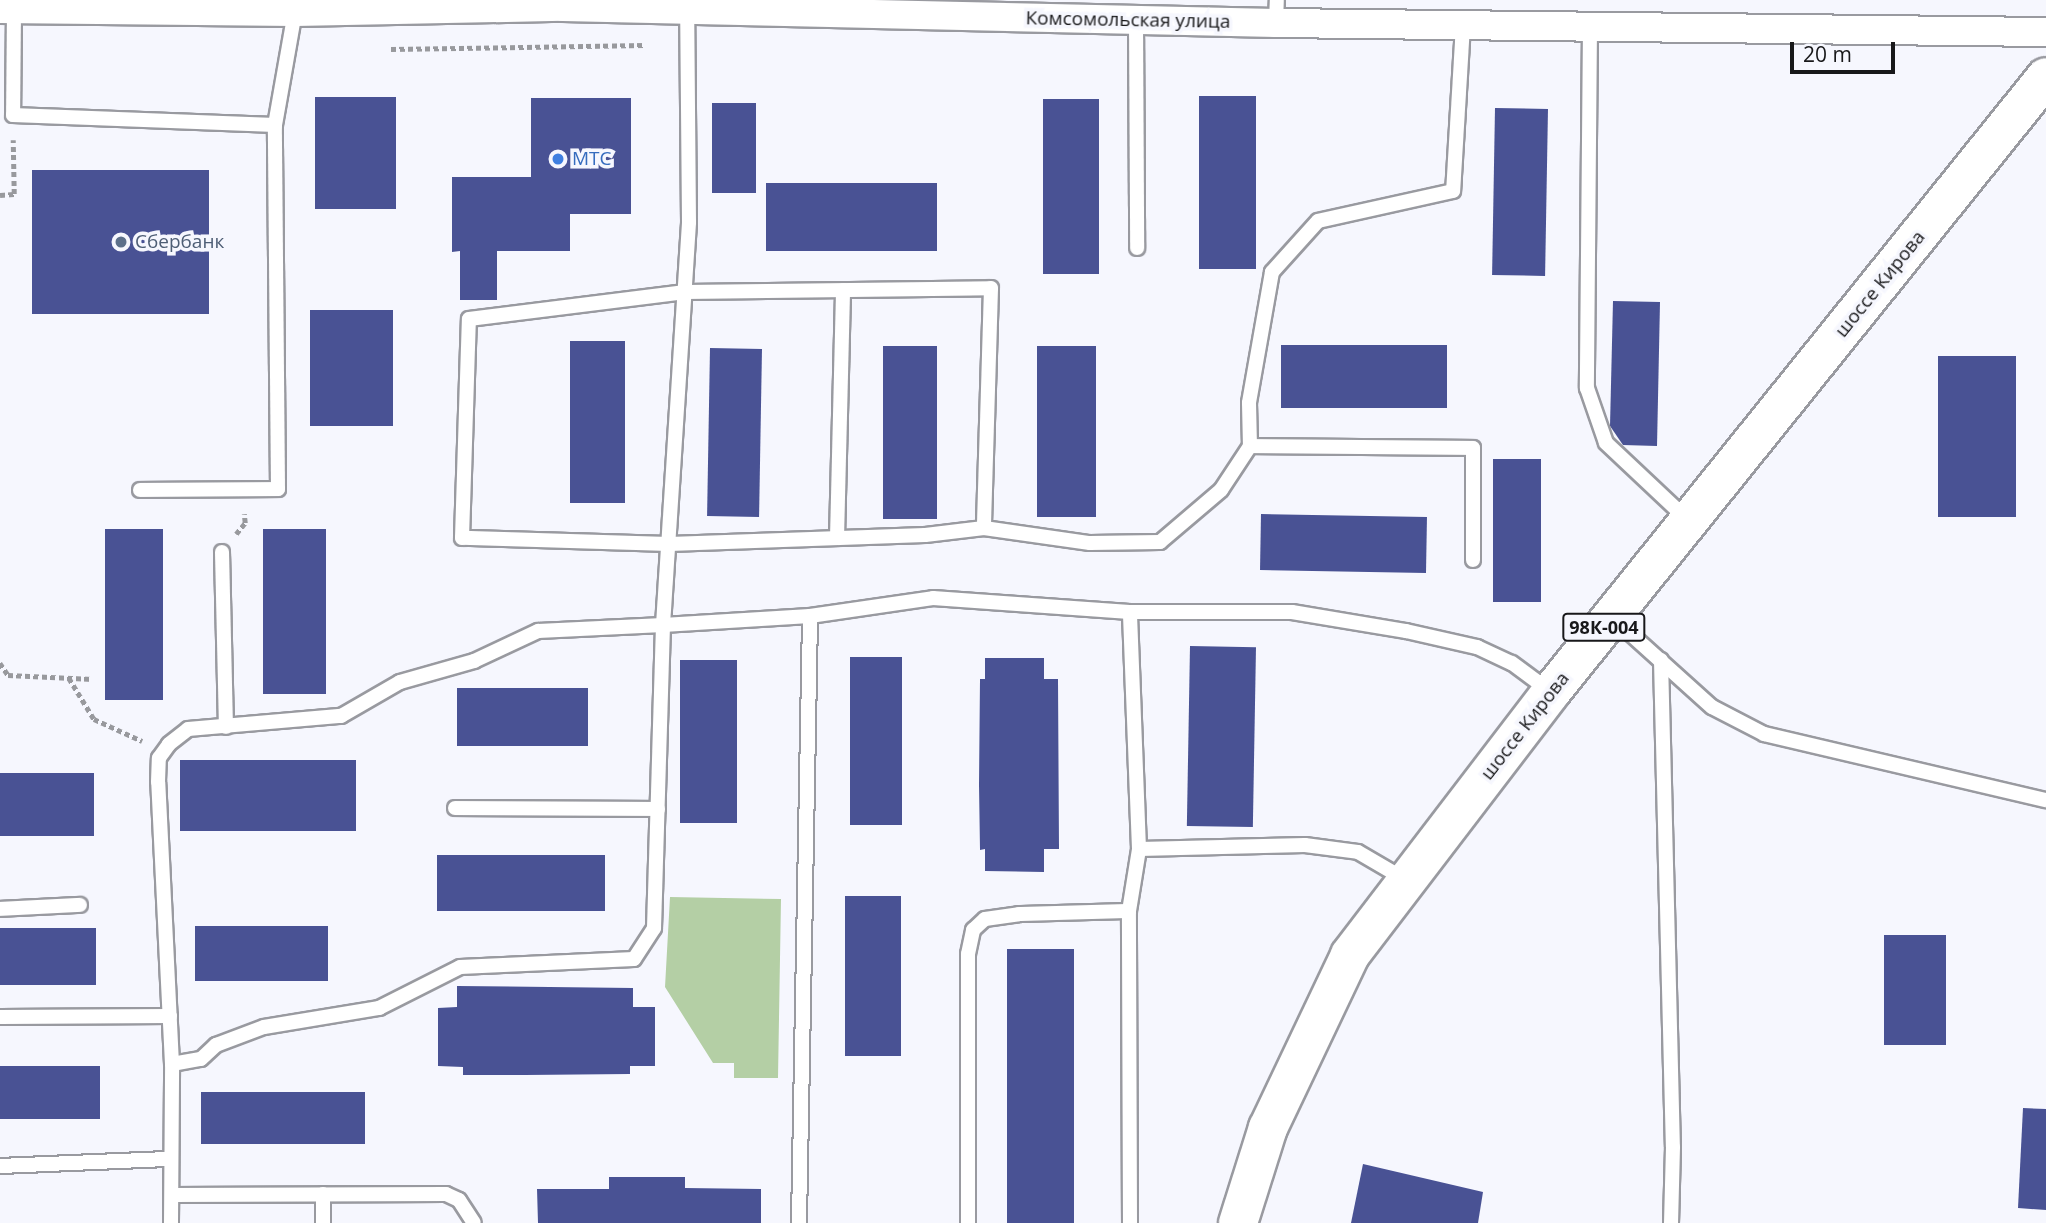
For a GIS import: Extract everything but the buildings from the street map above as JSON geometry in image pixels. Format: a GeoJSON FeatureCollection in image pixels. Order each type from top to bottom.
{"type":"FeatureCollection","features":[{"type":"Feature","properties":{"kind":"main road","name":"шоссе Кирова"},"geometry":{"type":"LineString","coordinates":[[1238,1223],[1268,1128],[1319,1013],[1350,955],[1551,692],[2046,78]]}},
{"type":"Feature","properties":{"kind":"street","name":"Комсомольская улица"},"geometry":{"type":"LineString","coordinates":[[7,9],[233,6],[295,12],[563,3],[687,10],[1136,20],[1277,11],[1463,25],[2046,32]]}},
{"type":"Feature","properties":{"kind":"lane"},"geometry":{"type":"LineString","coordinates":[[7,9],[13,115],[275,125]]}},
{"type":"Feature","properties":{"kind":"lane"},"geometry":{"type":"LineString","coordinates":[[172,1065],[201,1059],[216,1045],[264,1027],[379,1008],[460,967],[634,959],[654,928],[663,625],[689,222],[687,10]]}},
{"type":"Feature","properties":{"kind":"lane"},"geometry":{"type":"LineString","coordinates":[[140,490],[278,489],[275,125],[295,12]]}},
{"type":"Feature","properties":{"kind":"lane"},"geometry":{"type":"LineString","coordinates":[[1136,20],[1137,248]]}},
{"type":"Feature","properties":{"kind":"lane"},"geometry":{"type":"LineString","coordinates":[[984,528],[991,288],[685,292],[469,319],[462,538],[669,544],[837,538],[984,528],[1090,543],[1160,542],[1221,490],[1250,446],[1250,403],[1272,272],[1318,221],[1453,191],[1463,25]]}},
{"type":"Feature","properties":{"kind":"lane"},"geometry":{"type":"LineString","coordinates":[[1590,26],[1587,388],[1606,443],[1690,521]]}},
{"type":"Feature","properties":{"kind":"lane"},"geometry":{"type":"LineString","coordinates":[[837,538],[843,290]]}},
{"type":"Feature","properties":{"kind":"lane"},"geometry":{"type":"LineString","coordinates":[[1250,446],[1474,448],[1473,561]]}},
{"type":"Feature","properties":{"kind":"lane"},"geometry":{"type":"LineString","coordinates":[[222,552],[226,727]]}},
{"type":"Feature","properties":{"kind":"lane"},"geometry":{"type":"LineString","coordinates":[[171,1223],[169,1159],[172,1065],[158,782],[159,758],[163,751],[188,729],[341,716],[400,682],[474,661],[538,631],[810,616],[933,598],[1130,612],[1292,612],[1406,631],[1477,648],[1512,663],[1551,692]]}},
{"type":"Feature","properties":{"kind":"lane"},"geometry":{"type":"LineString","coordinates":[[1130,612],[1139,849],[1129,911],[1130,1223]]}},
{"type":"Feature","properties":{"kind":"lane"},"geometry":{"type":"LineString","coordinates":[[799,1223],[810,616]]}},
{"type":"Feature","properties":{"kind":"lane"},"geometry":{"type":"LineString","coordinates":[[1612,617],[1712,706],[1764,734],[2046,800]]}},
{"type":"Feature","properties":{"kind":"lane"},"geometry":{"type":"LineString","coordinates":[[1661,660],[1673,1147],[1671,1223]]}},
{"type":"Feature","properties":{"kind":"lane"},"geometry":{"type":"LineString","coordinates":[[455,808],[658,808]]}},
{"type":"Feature","properties":{"kind":"lane"},"geometry":{"type":"LineString","coordinates":[[1139,849],[1305,845],[1358,852],[1406,880]]}},
{"type":"Feature","properties":{"kind":"lane"},"geometry":{"type":"LineString","coordinates":[[0,909],[79,905]]}},
{"type":"Feature","properties":{"kind":"lane"},"geometry":{"type":"LineString","coordinates":[[968,1223],[968,954],[973,930],[985,919],[1018,914],[1129,911]]}},
{"type":"Feature","properties":{"kind":"lane"},"geometry":{"type":"LineString","coordinates":[[0,1017],[170,1016]]}},
{"type":"Feature","properties":{"kind":"lane"},"geometry":{"type":"LineString","coordinates":[[0,1166],[169,1159]]}},
{"type":"Feature","properties":{"kind":"lane"},"geometry":{"type":"LineString","coordinates":[[323,1194],[323,1223]]}},
{"type":"Feature","properties":{"kind":"lane"},"geometry":{"type":"LineString","coordinates":[[172,1195],[446,1194],[459,1200],[474,1223]]}},
{"type":"Feature","properties":{"kind":"path"},"geometry":{"type":"LineString","coordinates":[[391,49],[645,45]]}},
{"type":"Feature","properties":{"kind":"path"},"geometry":{"type":"LineString","coordinates":[[0,195],[14,194],[13,115]]}},
{"type":"Feature","properties":{"kind":"path"},"geometry":{"type":"LineString","coordinates":[[222,552],[245,523],[243,489]]}},
{"type":"Feature","properties":{"kind":"path"},"geometry":{"type":"LineString","coordinates":[[0,663],[8,675],[93,679]]}},
{"type":"Feature","properties":{"kind":"path"},"geometry":{"type":"LineString","coordinates":[[69,678],[94,719],[163,751]]}},
{"type":"Feature","properties":{"kind":"green space"},"geometry":{"type":"Polygon","coordinates":[[[670,897],[781,899],[778,1078],[734,1078],[734,1063],[713,1063],[665,987],[670,897]]]}},
{"type":"Feature","properties":{"kind":"place","name":"МТС"},"geometry":{"type":"Point","coordinates":[558,159]}},
{"type":"Feature","properties":{"kind":"place","name":"Сбербанк"},"geometry":{"type":"Point","coordinates":[121,242]}}]}
